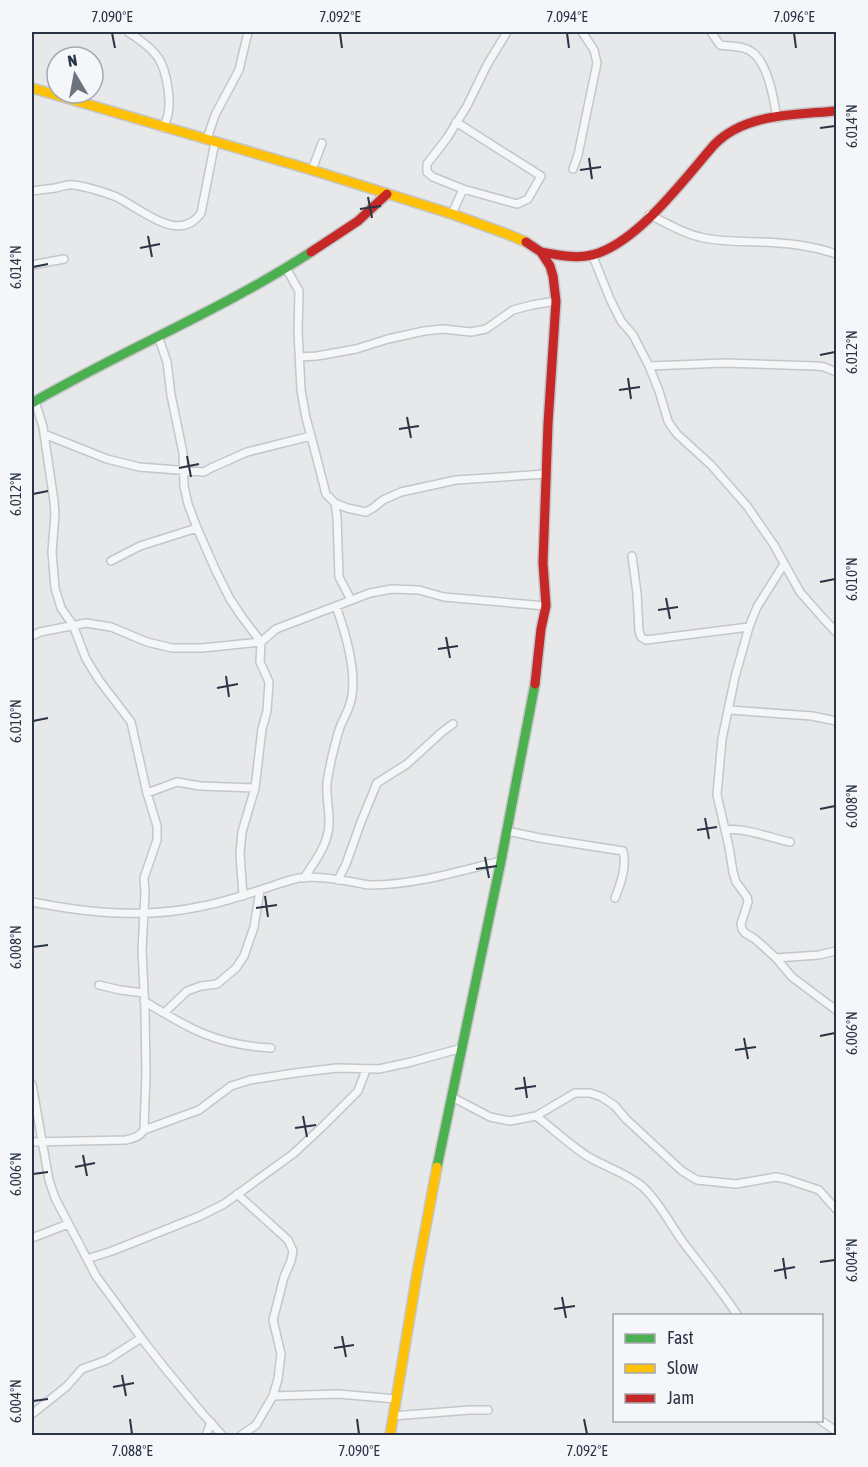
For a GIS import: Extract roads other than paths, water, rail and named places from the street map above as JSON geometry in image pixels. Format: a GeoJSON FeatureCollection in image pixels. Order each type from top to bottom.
{"type":"FeatureCollection","features":[{"type":"Feature","properties":{"kind":"main road"},"geometry":{"type":"LineString","coordinates":[[32,88],[312,170],[452,214],[522,240],[541,252],[553,276],[556,301],[543,563],[546,606],[541,628],[538,664],[507,831],[417,1274],[390,1436]]}},
{"type":"Feature","properties":{"kind":"main road"},"geometry":{"type":"LineString","coordinates":[[541,252],[592,255],[623,239],[680,183],[716,142],[732,130],[743,125],[777,118],[837,111]]}},
{"type":"Feature","properties":{"kind":"main road"},"geometry":{"type":"LineString","coordinates":[[33,402],[77,377],[261,283],[358,221],[387,194]]}},
{"type":"Feature","properties":{"kind":"street"},"geometry":{"type":"LineString","coordinates":[[128,32],[153,52],[162,65],[167,79],[168,95],[168,111],[164,128]]}},
{"type":"Feature","properties":{"kind":"street"},"geometry":{"type":"LineString","coordinates":[[32,191],[71,184],[115,197],[172,226],[184,225],[196,220],[201,213],[215,115],[238,70],[248,32]]}},
{"type":"Feature","properties":{"kind":"street"},"geometry":{"type":"LineString","coordinates":[[456,122],[542,177],[528,199],[517,204],[463,189],[433,177],[427,172],[427,164],[467,106],[487,65],[507,32]]}},
{"type":"Feature","properties":{"kind":"street"},"geometry":{"type":"LineString","coordinates":[[573,169],[579,155],[597,63],[594,50],[582,32]]}},
{"type":"Feature","properties":{"kind":"street"},"geometry":{"type":"LineString","coordinates":[[711,32],[720,45],[752,52],[760,62],[768,76],[777,118]]}},
{"type":"Feature","properties":{"kind":"street"},"geometry":{"type":"LineString","coordinates":[[312,170],[322,143]]}},
{"type":"Feature","properties":{"kind":"street"},"geometry":{"type":"LineString","coordinates":[[452,214],[463,189]]}},
{"type":"Feature","properties":{"kind":"street"},"geometry":{"type":"LineString","coordinates":[[649,215],[687,234],[700,237],[724,241],[812,246],[837,254]]}},
{"type":"Feature","properties":{"kind":"street"},"geometry":{"type":"LineString","coordinates":[[592,255],[610,300],[621,321],[633,335],[649,366],[671,426],[711,465],[747,506],[764,528],[800,592],[837,632]]}},
{"type":"Feature","properties":{"kind":"street"},"geometry":{"type":"LineString","coordinates":[[32,265],[64,260]]}},
{"type":"Feature","properties":{"kind":"street"},"geometry":{"type":"LineString","coordinates":[[286,268],[299,291],[298,331],[301,390],[306,418],[326,494],[336,503],[366,512],[382,500],[401,492],[456,480],[546,474]]}},
{"type":"Feature","properties":{"kind":"street"},"geometry":{"type":"LineString","coordinates":[[300,357],[356,349],[424,331],[443,329],[471,332],[486,329],[513,310],[556,301]]}},
{"type":"Feature","properties":{"kind":"street"},"geometry":{"type":"LineString","coordinates":[[158,336],[167,362],[183,453],[184,486],[188,504],[230,599],[261,642],[260,662],[268,682],[267,711],[262,729],[255,788],[242,832],[240,853],[243,896]]}},
{"type":"Feature","properties":{"kind":"street"},"geometry":{"type":"LineString","coordinates":[[649,366],[762,363],[824,367],[837,372]]}},
{"type":"Feature","properties":{"kind":"street"},"geometry":{"type":"LineString","coordinates":[[33,402],[44,434],[55,514],[52,552],[55,588],[61,608],[73,625],[86,659],[131,722],[157,826],[157,840],[144,878],[142,950],[146,1074],[144,1130]]}},
{"type":"Feature","properties":{"kind":"street"},"geometry":{"type":"LineString","coordinates":[[44,434],[107,459],[139,467],[204,472],[247,452],[311,436]]}},
{"type":"Feature","properties":{"kind":"street"},"geometry":{"type":"LineString","coordinates":[[336,503],[339,577],[351,600]]}},
{"type":"Feature","properties":{"kind":"street"},"geometry":{"type":"LineString","coordinates":[[111,561],[140,546],[197,528]]}},
{"type":"Feature","properties":{"kind":"street"},"geometry":{"type":"LineString","coordinates":[[632,556],[641,637],[646,640],[748,627]]}},
{"type":"Feature","properties":{"kind":"street"},"geometry":{"type":"LineString","coordinates":[[784,564],[757,607],[748,627],[722,739],[717,795],[733,872],[748,902],[741,924],[742,929],[776,958],[792,977],[837,1010]]}},
{"type":"Feature","properties":{"kind":"street"},"geometry":{"type":"LineString","coordinates":[[32,636],[40,632],[86,622],[111,627],[154,644],[183,649],[261,642],[276,629],[369,592],[392,589],[419,590],[444,597],[546,606]]}},
{"type":"Feature","properties":{"kind":"street"},"geometry":{"type":"LineString","coordinates":[[304,878],[318,856],[328,833],[327,785],[339,729],[352,697],[350,657],[336,606]]}},
{"type":"Feature","properties":{"kind":"street"},"geometry":{"type":"LineString","coordinates":[[729,710],[812,716],[837,721]]}},
{"type":"Feature","properties":{"kind":"street"},"geometry":{"type":"LineString","coordinates":[[338,880],[377,783],[407,764],[453,724]]}},
{"type":"Feature","properties":{"kind":"street"},"geometry":{"type":"LineString","coordinates":[[147,793],[177,782],[200,786],[255,788]]}},
{"type":"Feature","properties":{"kind":"street"},"geometry":{"type":"LineString","coordinates":[[725,830],[742,830],[790,842]]}},
{"type":"Feature","properties":{"kind":"street"},"geometry":{"type":"LineString","coordinates":[[507,831],[623,851],[626,859],[621,885],[615,898]]}},
{"type":"Feature","properties":{"kind":"street"},"geometry":{"type":"LineString","coordinates":[[32,902],[94,912],[170,913],[243,896],[296,879],[313,877],[368,885],[395,883],[501,861]]}},
{"type":"Feature","properties":{"kind":"street"},"geometry":{"type":"LineString","coordinates":[[164,1013],[187,991],[218,984],[236,968],[244,956],[254,927],[260,890]]}},
{"type":"Feature","properties":{"kind":"street"},"geometry":{"type":"LineString","coordinates":[[776,958],[819,955],[837,951]]}},
{"type":"Feature","properties":{"kind":"street"},"geometry":{"type":"LineString","coordinates":[[99,985],[144,993]]}},
{"type":"Feature","properties":{"kind":"street"},"geometry":{"type":"LineString","coordinates":[[144,1001],[196,1032],[238,1045],[271,1048]]}},
{"type":"Feature","properties":{"kind":"street"},"geometry":{"type":"LineString","coordinates":[[32,1142],[126,1140],[135,1138],[144,1130],[200,1110],[231,1086],[250,1080],[337,1068],[379,1069],[462,1048]]}},
{"type":"Feature","properties":{"kind":"street"},"geometry":{"type":"LineString","coordinates":[[87,1259],[200,1216],[224,1204],[293,1154],[322,1127],[357,1091],[366,1070]]}},
{"type":"Feature","properties":{"kind":"street"},"geometry":{"type":"LineString","coordinates":[[32,1084],[49,1180],[55,1198],[96,1276],[141,1338],[223,1436]]}},
{"type":"Feature","properties":{"kind":"street"},"geometry":{"type":"LineString","coordinates":[[452,1097],[490,1117],[517,1121],[536,1116],[575,1093],[590,1093],[615,1106],[682,1171],[697,1180],[736,1184],[776,1177],[786,1179],[819,1190],[837,1209]]}},
{"type":"Feature","properties":{"kind":"street"},"geometry":{"type":"LineString","coordinates":[[536,1116],[587,1156],[641,1186],[668,1218],[737,1314]]}},
{"type":"Feature","properties":{"kind":"street"},"geometry":{"type":"LineString","coordinates":[[237,1194],[288,1240],[293,1251],[273,1320],[281,1354],[278,1379],[273,1396],[256,1425],[240,1436]]}},
{"type":"Feature","properties":{"kind":"street"},"geometry":{"type":"LineString","coordinates":[[32,1238],[68,1224]]}},
{"type":"Feature","properties":{"kind":"street"},"geometry":{"type":"LineString","coordinates":[[32,1414],[66,1387],[82,1369],[107,1360],[141,1338]]}},
{"type":"Feature","properties":{"kind":"street"},"geometry":{"type":"LineString","coordinates":[[273,1396],[339,1394],[396,1399]]}},
{"type":"Feature","properties":{"kind":"street"},"geometry":{"type":"LineString","coordinates":[[393,1416],[488,1410]]}},
{"type":"Feature","properties":{"kind":"street"},"geometry":{"type":"LineString","coordinates":[[206,1436],[211,1422]]}},
{"type":"Feature","properties":{"kind":"street"},"geometry":{"type":"LineString","coordinates":[[823,1422],[837,1431]]}}]}
